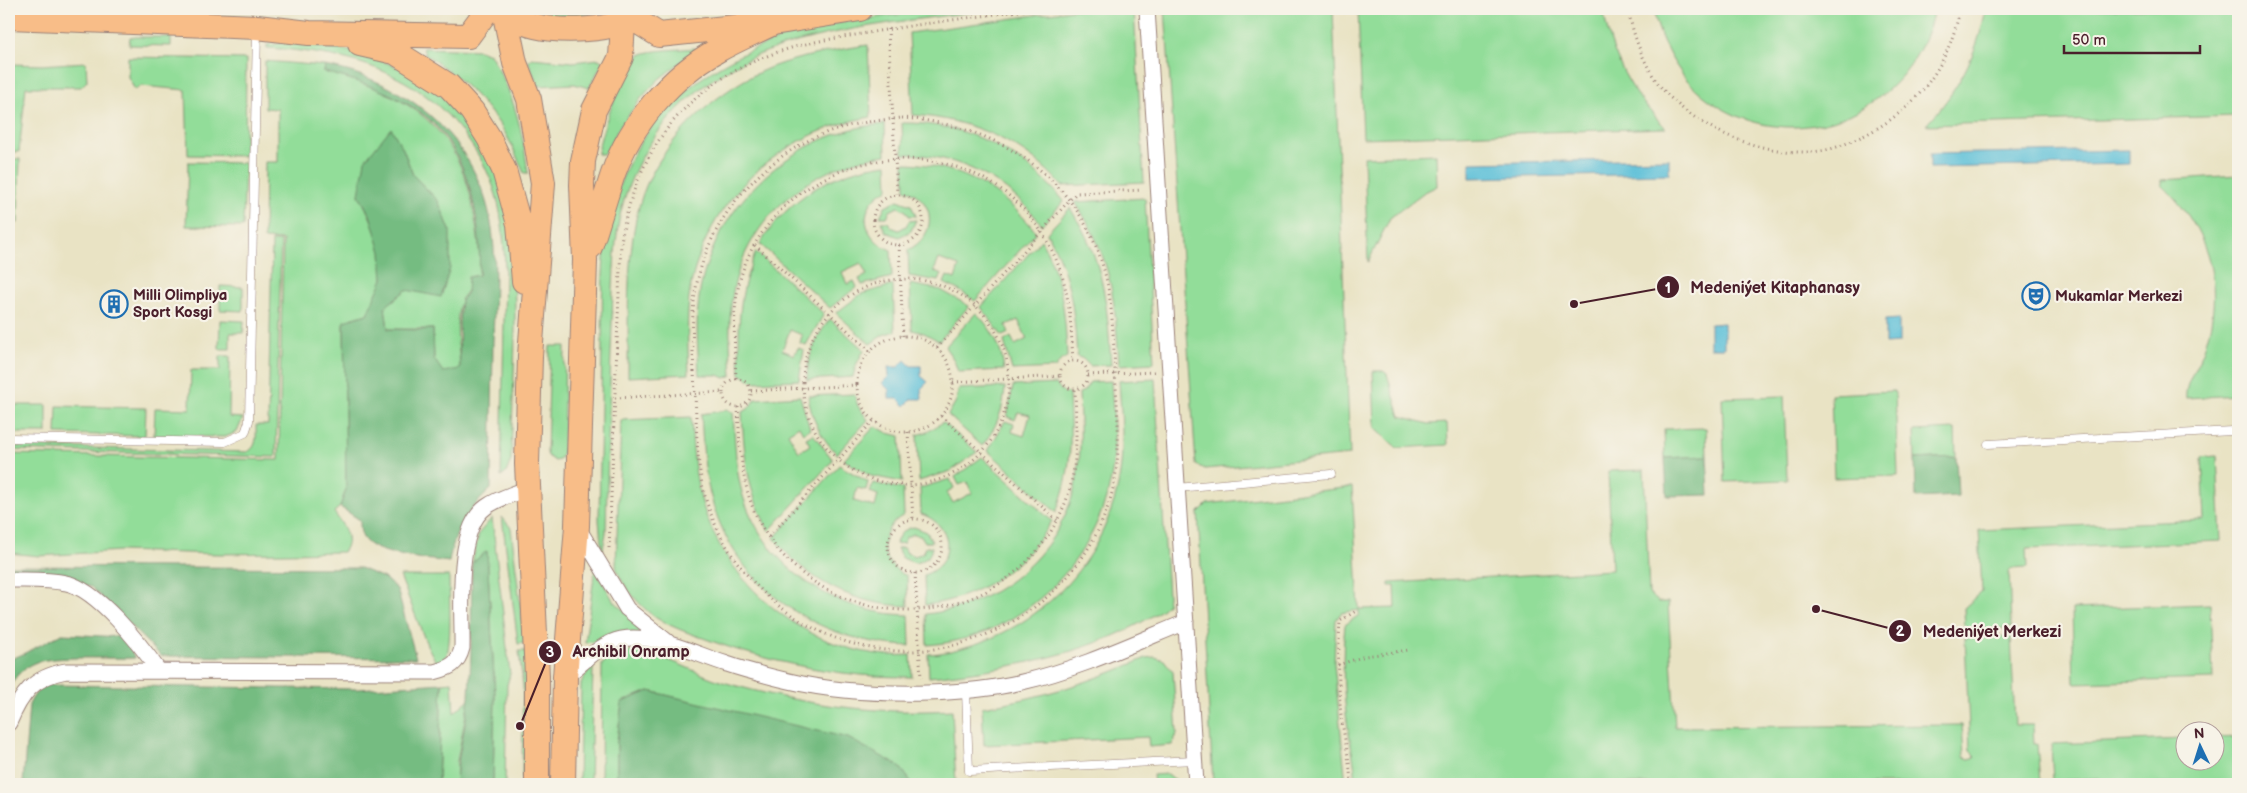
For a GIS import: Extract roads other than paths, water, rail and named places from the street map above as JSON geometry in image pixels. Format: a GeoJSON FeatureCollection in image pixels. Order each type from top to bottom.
{"type":"FeatureCollection","features":[{"type":"Feature","properties":{"kind":"main road"},"geometry":{"type":"LineString","coordinates":[[496,11],[534,26],[564,30],[632,16],[659,35],[773,23],[860,9]]}},
{"type":"Feature","properties":{"kind":"main road"},"geometry":{"type":"LineString","coordinates":[[9,17],[257,27],[309,33],[468,36],[496,11]]}},
{"type":"Feature","properties":{"kind":"main road"},"geometry":{"type":"LineString","coordinates":[[496,11],[529,99],[543,183],[530,356],[528,488],[537,676],[537,784]]}},
{"type":"Feature","properties":{"kind":"main road"},"geometry":{"type":"LineString","coordinates":[[563,784],[565,677],[577,526],[585,260],[583,161],[594,110],[621,57],[632,16]]}},
{"type":"Feature","properties":{"kind":"main road"},"geometry":{"type":"LineString","coordinates":[[585,260],[613,173],[624,148],[660,97],[686,72],[716,51],[773,23]]}},
{"type":"Feature","properties":{"kind":"main road"},"geometry":{"type":"LineString","coordinates":[[309,33],[395,52],[449,86],[472,110],[490,138],[504,170],[519,224],[530,356]]}},
{"type":"Feature","properties":{"kind":"street"},"geometry":{"type":"LineString","coordinates":[[1147,9],[1196,784]]}},
{"type":"Feature","properties":{"kind":"street"},"geometry":{"type":"LineString","coordinates":[[9,723],[23,696],[33,685],[47,674],[66,671],[434,672],[449,668],[459,660],[462,648],[464,549],[468,530],[486,507],[528,488]]}},
{"type":"Feature","properties":{"kind":"street"},"geometry":{"type":"LineString","coordinates":[[577,526],[627,609],[673,646]]}},
{"type":"Feature","properties":{"kind":"street"},"geometry":{"type":"LineString","coordinates":[[9,580],[53,581],[83,588],[94,597],[148,655],[160,671]]}},
{"type":"Feature","properties":{"kind":"street"},"geometry":{"type":"LineString","coordinates":[[565,677],[604,646],[620,640],[636,638],[673,646],[790,681],[840,690],[886,694],[966,691],[1022,682],[1057,673],[1093,661],[1186,622]]}},
{"type":"Feature","properties":{"kind":"lane"},"geometry":{"type":"LineString","coordinates":[[9,438],[225,442],[245,433],[249,422],[257,27]]}},
{"type":"Feature","properties":{"kind":"lane"},"geometry":{"type":"LineString","coordinates":[[1988,444],[2232,431]]}},
{"type":"Feature","properties":{"kind":"lane"},"geometry":{"type":"LineString","coordinates":[[1177,488],[1331,474]]}},
{"type":"Feature","properties":{"kind":"lane"},"geometry":{"type":"LineString","coordinates":[[966,691],[969,771],[1194,760]]}},
{"type":"Feature","properties":{"kind":"water"},"geometry":{"type":"Polygon","coordinates":[[[2129,150],[2129,164],[1930,168],[1930,154],[2129,150]]]}},
{"type":"Feature","properties":{"kind":"water"},"geometry":{"type":"Polygon","coordinates":[[[1669,159],[1669,174],[1470,178],[1470,163],[1669,159]]]}},
{"type":"Feature","properties":{"kind":"water"},"geometry":{"type":"Polygon","coordinates":[[[1899,319],[1899,343],[1885,344],[1885,320],[1899,319]]]}},
{"type":"Feature","properties":{"kind":"water"},"geometry":{"type":"Polygon","coordinates":[[[1724,323],[1724,348],[1710,348],[1710,324],[1724,323]]]}},
{"type":"Feature","properties":{"kind":"water"},"geometry":{"type":"Polygon","coordinates":[[[905,360],[911,366],[921,366],[921,376],[928,382],[921,389],[922,399],[912,399],[905,406],[898,399],[889,399],[889,390],[882,383],[889,376],[888,367],[898,367],[905,360]]]}},
{"type":"Feature","properties":{"kind":"place","name":"Mukamlar Merkezi"},"geometry":{"type":"Point","coordinates":[2036,296]}},
{"type":"Feature","properties":{"kind":"place","name":"Milli Olimpliya Sport Kosgi"},"geometry":{"type":"Point","coordinates":[114,304]}},
{"type":"Feature","properties":{"kind":"place","name":"Medeniýet Kitaphanasy"},"geometry":{"type":"Point","coordinates":[1574,304]}},
{"type":"Feature","properties":{"kind":"place","name":"Medeniýet Merkezi"},"geometry":{"type":"Point","coordinates":[1816,609]}},
{"type":"Feature","properties":{"kind":"place","name":"Archibil Onramp"},"geometry":{"type":"Point","coordinates":[520,726]}}]}
